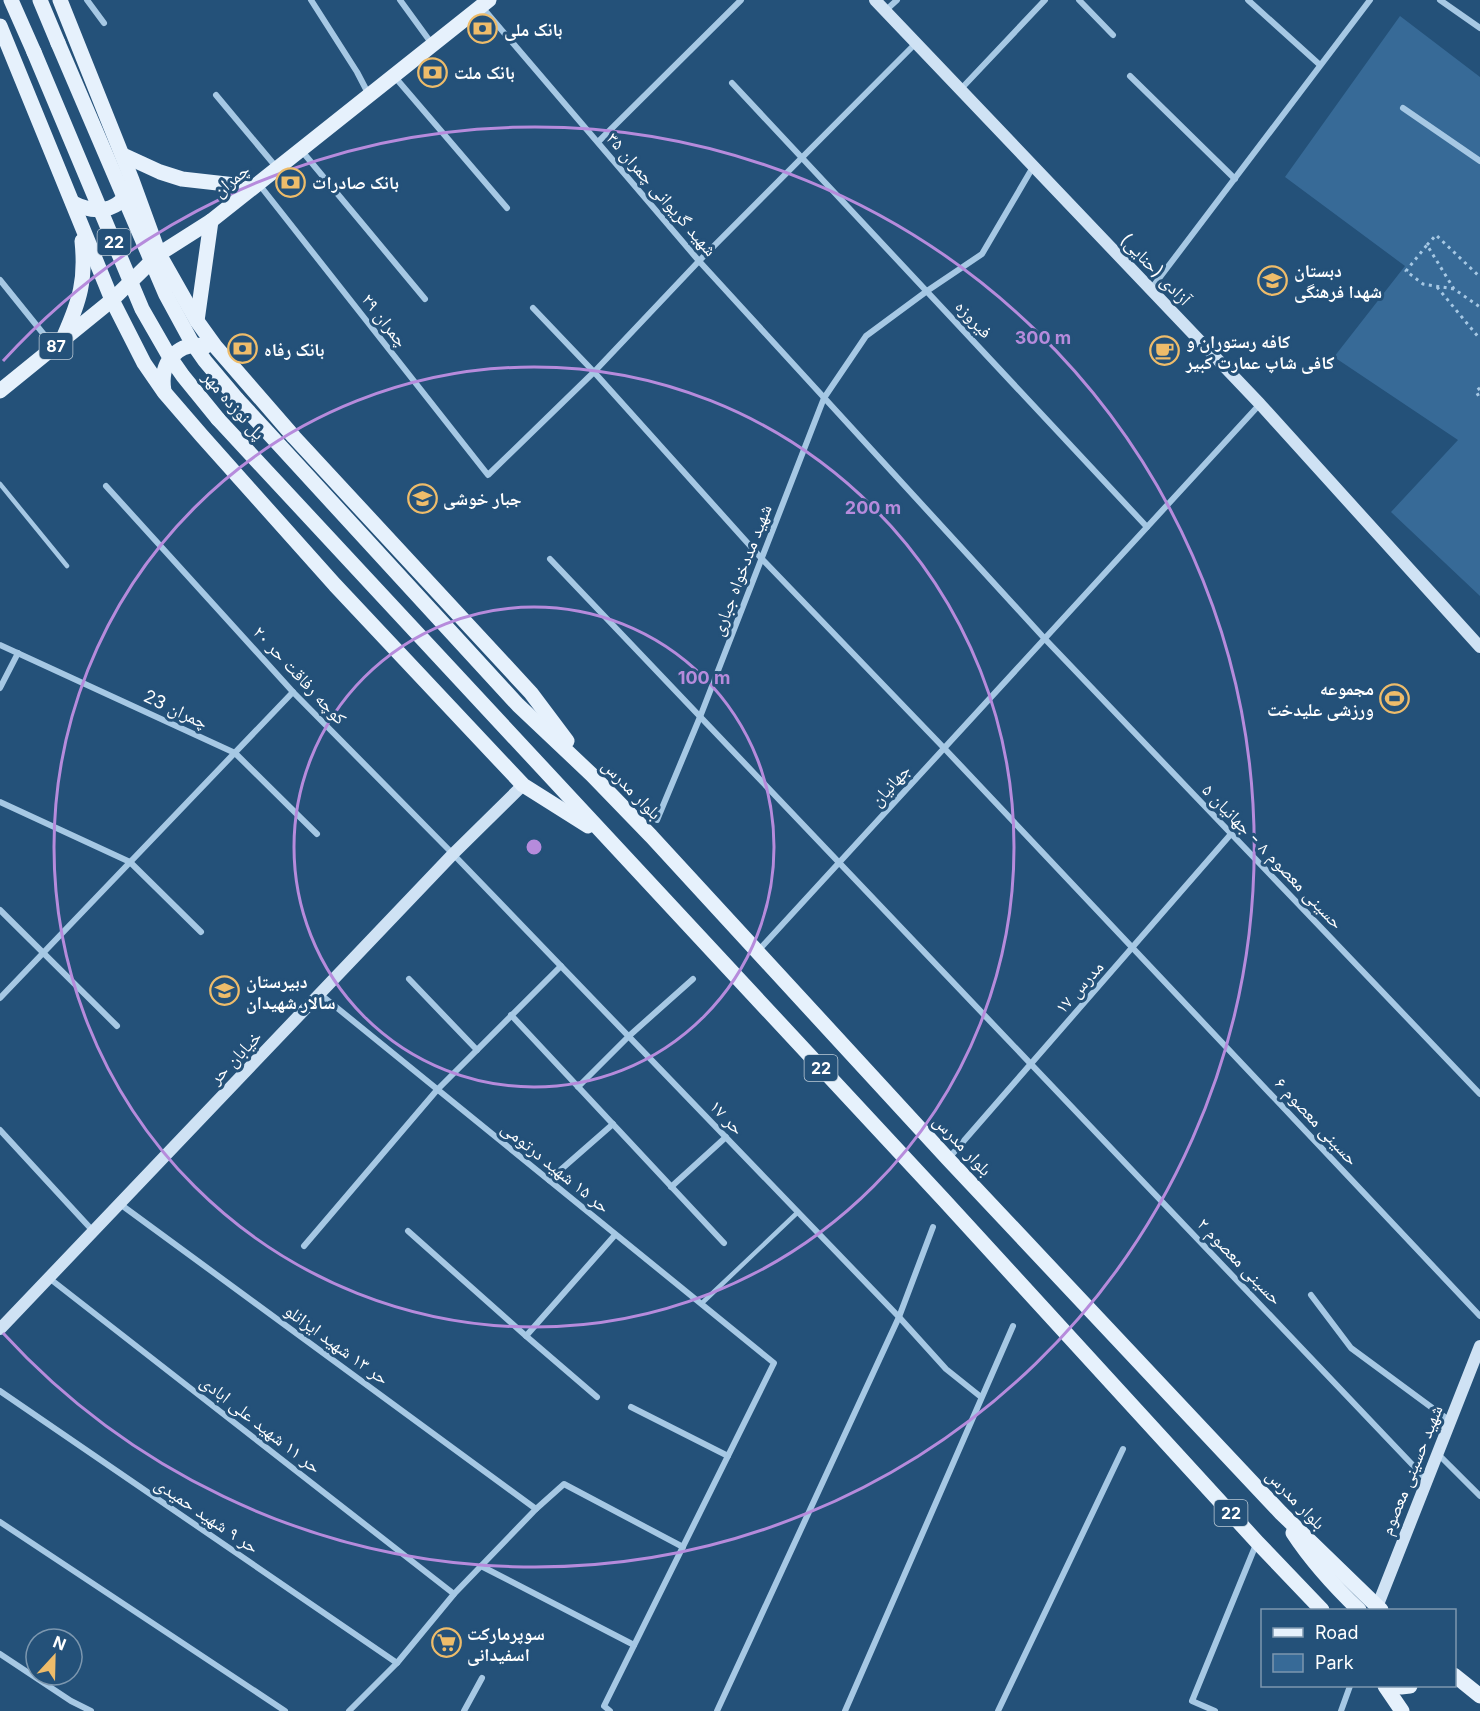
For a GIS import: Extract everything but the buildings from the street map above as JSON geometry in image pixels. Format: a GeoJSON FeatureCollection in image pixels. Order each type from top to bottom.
{"type":"FeatureCollection","features":[{"type":"Feature","properties":{"kind":"main road","name":"پل نوزده مهر"},"geometry":{"type":"LineString","coordinates":[[11,0],[142,309],[183,376],[218,419],[606,837]]}},
{"type":"Feature","properties":{"kind":"main road","name":"پل نوزده مهر"},"geometry":{"type":"LineString","coordinates":[[40,0],[166,295],[196,347],[237,399],[518,705]]}},
{"type":"Feature","properties":{"kind":"main road"},"geometry":{"type":"LineString","coordinates":[[60,0],[123,156],[159,254],[197,321],[215,346],[294,438],[531,693],[592,775]]}},
{"type":"Feature","properties":{"kind":"main road","name":"آزادی (حنایی)"},"geometry":{"type":"LineString","coordinates":[[875,0],[1260,404],[1480,647]]}},
{"type":"Feature","properties":{"kind":"main road","name":"چمران"},"geometry":{"type":"LineString","coordinates":[[0,391],[112,300],[159,254],[211,221],[485,3]]}},
{"type":"Feature","properties":{"kind":"main road"},"geometry":{"type":"LineString","coordinates":[[2,35],[112,300],[144,363],[164,392],[335,585],[523,785],[606,837]]}},
{"type":"Feature","properties":{"kind":"main road"},"geometry":{"type":"LineString","coordinates":[[123,156],[182,179],[205,183],[256,185]]}},
{"type":"Feature","properties":{"kind":"main road"},"geometry":{"type":"LineString","coordinates":[[73,203],[84,209],[97,211],[109,208],[120,202],[128,192],[132,180]]}},
{"type":"Feature","properties":{"kind":"main road"},"geometry":{"type":"LineString","coordinates":[[197,321],[211,221]]}},
{"type":"Feature","properties":{"kind":"main road"},"geometry":{"type":"LineString","coordinates":[[58,344],[77,306],[82,287],[84,260],[81,226]]}},
{"type":"Feature","properties":{"kind":"main road"},"geometry":{"type":"LineString","coordinates":[[164,392],[162,381],[164,370],[169,360],[177,352],[187,346],[215,346]]}},
{"type":"Feature","properties":{"kind":"main road","name":"بلوار مدرس"},"geometry":{"type":"LineString","coordinates":[[518,705],[592,775],[948,1159],[1281,1513],[1379,1609]]}},
{"type":"Feature","properties":{"kind":"main road","name":"خیابان حر"},"geometry":{"type":"LineString","coordinates":[[0,1329],[453,854],[523,785]]}},
{"type":"Feature","properties":{"kind":"main road","name":"22"},"geometry":{"type":"LineString","coordinates":[[606,837],[1320,1609]]}},
{"type":"Feature","properties":{"kind":"main road","name":"شهید حسینی معصوم"},"geometry":{"type":"LineString","coordinates":[[1379,1609],[1480,1346]]}},
{"type":"Feature","properties":{"kind":"main road"},"geometry":{"type":"LineString","coordinates":[[1281,1513],[1308,1556],[1329,1582],[1357,1609]]}},
{"type":"Feature","properties":{"kind":"main road"},"geometry":{"type":"LineString","coordinates":[[1456,1676],[1480,1696]]}},
{"type":"Feature","properties":{"kind":"main road"},"geometry":{"type":"LineString","coordinates":[[1386,1687],[1402,1711]]}},
{"type":"Feature","properties":{"kind":"street"},"geometry":{"type":"LineString","coordinates":[[87,0],[104,24]]}},
{"type":"Feature","properties":{"kind":"street"},"geometry":{"type":"LineString","coordinates":[[311,0],[369,95]]}},
{"type":"Feature","properties":{"kind":"street"},"geometry":{"type":"LineString","coordinates":[[400,0],[432,45]]}},
{"type":"Feature","properties":{"kind":"street"},"geometry":{"type":"LineString","coordinates":[[598,142],[741,0]]}},
{"type":"Feature","properties":{"kind":"street"},"geometry":{"type":"LineString","coordinates":[[885,11],[897,0]]}},
{"type":"Feature","properties":{"kind":"street"},"geometry":{"type":"LineString","coordinates":[[960,90],[1045,0]]}},
{"type":"Feature","properties":{"kind":"street"},"geometry":{"type":"LineString","coordinates":[[1079,0],[1113,36]]}},
{"type":"Feature","properties":{"kind":"street"},"geometry":{"type":"LineString","coordinates":[[1248,0],[1320,65]]}},
{"type":"Feature","properties":{"kind":"street"},"geometry":{"type":"LineString","coordinates":[[1151,290],[1370,0]]}},
{"type":"Feature","properties":{"kind":"street"},"geometry":{"type":"LineString","coordinates":[[1440,0],[1480,28]]}},
{"type":"Feature","properties":{"kind":"street","name":"شهید گریوانی چمران ۳۵"},"geometry":{"type":"LineString","coordinates":[[485,3],[699,261],[1045,639]]}},
{"type":"Feature","properties":{"kind":"street"},"geometry":{"type":"LineString","coordinates":[[594,372],[699,261],[916,43]]}},
{"type":"Feature","properties":{"kind":"street"},"geometry":{"type":"LineString","coordinates":[[394,76],[507,208]]}},
{"type":"Feature","properties":{"kind":"street"},"geometry":{"type":"LineString","coordinates":[[1130,76],[1235,179]]}},
{"type":"Feature","properties":{"kind":"street","name":"فیروزه"},"geometry":{"type":"LineString","coordinates":[[732,82],[1147,527]]}},
{"type":"Feature","properties":{"kind":"street"},"geometry":{"type":"LineString","coordinates":[[216,95],[277,168]]}},
{"type":"Feature","properties":{"kind":"street"},"geometry":{"type":"LineString","coordinates":[[1403,108],[1480,161]]}},
{"type":"Feature","properties":{"kind":"street"},"geometry":{"type":"LineString","coordinates":[[301,149],[425,299]]}},
{"type":"Feature","properties":{"kind":"street","name":"شهید مددخواه جباری"},"geometry":{"type":"LineString","coordinates":[[657,820],[700,717],[824,398],[866,336],[982,254],[1033,167]]}},
{"type":"Feature","properties":{"kind":"street","name":"چمران ۲۹"},"geometry":{"type":"LineString","coordinates":[[256,185],[488,476],[594,372]]}},
{"type":"Feature","properties":{"kind":"street"},"geometry":{"type":"LineString","coordinates":[[0,280],[58,344]]}},
{"type":"Feature","properties":{"kind":"street","name":"حسینی معصوم ۶"},"geometry":{"type":"LineString","coordinates":[[533,308],[594,372],[762,559],[944,748],[1480,1316]]}},
{"type":"Feature","properties":{"kind":"street","name":"جهانیان"},"geometry":{"type":"LineString","coordinates":[[758,952],[1260,404]]}},
{"type":"Feature","properties":{"kind":"street","name":"کوچه رفاقت حر ۲۰"},"geometry":{"type":"LineString","coordinates":[[106,486],[293,692],[453,854]]}},
{"type":"Feature","properties":{"kind":"street","name":"حسینی معصوم ۲"},"geometry":{"type":"LineString","coordinates":[[550,559],[1427,1480]]}},
{"type":"Feature","properties":{"kind":"street","name":"حسینی معصوم ۸ - جهانیان ۵"},"geometry":{"type":"LineString","coordinates":[[1045,639],[1480,1094]]}},
{"type":"Feature","properties":{"kind":"street","name":"چمران 23"},"geometry":{"type":"LineString","coordinates":[[0,645],[235,753],[317,834]]}},
{"type":"Feature","properties":{"kind":"street"},"geometry":{"type":"LineString","coordinates":[[0,688],[18,653]]}},
{"type":"Feature","properties":{"kind":"street"},"geometry":{"type":"LineString","coordinates":[[0,998],[293,692]]}},
{"type":"Feature","properties":{"kind":"street"},"geometry":{"type":"LineString","coordinates":[[0,802],[130,862],[201,932]]}},
{"type":"Feature","properties":{"kind":"street","name":"مدرس ۱۷"},"geometry":{"type":"LineString","coordinates":[[948,1159],[1231,834]]}},
{"type":"Feature","properties":{"kind":"street","name":"حر ۱۷"},"geometry":{"type":"LineString","coordinates":[[453,854],[899,1317],[946,1369],[981,1397]]}},
{"type":"Feature","properties":{"kind":"street"},"geometry":{"type":"LineString","coordinates":[[0,910],[117,1026]]}},
{"type":"Feature","properties":{"kind":"street"},"geometry":{"type":"LineString","coordinates":[[304,1246],[438,1090],[561,966]]}},
{"type":"Feature","properties":{"kind":"street"},"geometry":{"type":"LineString","coordinates":[[578,1087],[629,1036],[693,978]]}},
{"type":"Feature","properties":{"kind":"street"},"geometry":{"type":"LineString","coordinates":[[410,979],[477,1050]]}},
{"type":"Feature","properties":{"kind":"street","name":"حر ۱۵ شهید درتومی"},"geometry":{"type":"LineString","coordinates":[[320,994],[774,1363],[728,1455]]}},
{"type":"Feature","properties":{"kind":"street"},"geometry":{"type":"LineString","coordinates":[[511,1015],[724,1243]]}},
{"type":"Feature","properties":{"kind":"street"},"geometry":{"type":"LineString","coordinates":[[549,1180],[613,1124]]}},
{"type":"Feature","properties":{"kind":"street"},"geometry":{"type":"LineString","coordinates":[[0,1130],[94,1231]]}},
{"type":"Feature","properties":{"kind":"street"},"geometry":{"type":"LineString","coordinates":[[671,1187],[726,1137]]}},
{"type":"Feature","properties":{"kind":"street","name":"حر ۱۳ شهید ایزانلو"},"geometry":{"type":"LineString","coordinates":[[120,1204],[536,1509]]}},
{"type":"Feature","properties":{"kind":"street"},"geometry":{"type":"LineString","coordinates":[[717,1711],[899,1317],[933,1227]]}},
{"type":"Feature","properties":{"kind":"street"},"geometry":{"type":"LineString","coordinates":[[408,1231],[597,1397]]}},
{"type":"Feature","properties":{"kind":"street"},"geometry":{"type":"LineString","coordinates":[[526,1336],[615,1234]]}},
{"type":"Feature","properties":{"kind":"street","name":"حر ۱۱ شهید علی ابادی"},"geometry":{"type":"LineString","coordinates":[[49,1278],[454,1594]]}},
{"type":"Feature","properties":{"kind":"street"},"geometry":{"type":"LineString","coordinates":[[1311,1295],[1351,1348],[1450,1421]]}},
{"type":"Feature","properties":{"kind":"street"},"geometry":{"type":"LineString","coordinates":[[846,1708],[1013,1326]]}},
{"type":"Feature","properties":{"kind":"street","name":"حر ۹ شهید حمیدی"},"geometry":{"type":"LineString","coordinates":[[0,1391],[397,1663]]}},
{"type":"Feature","properties":{"kind":"street"},"geometry":{"type":"LineString","coordinates":[[610,1711],[604,1706],[728,1455],[631,1407]]}},
{"type":"Feature","properties":{"kind":"street"},"geometry":{"type":"LineString","coordinates":[[998,1711],[1123,1449]]}},
{"type":"Feature","properties":{"kind":"street"},"geometry":{"type":"LineString","coordinates":[[1437,1453],[1480,1496]]}},
{"type":"Feature","properties":{"kind":"street"},"geometry":{"type":"LineString","coordinates":[[350,1711],[397,1663],[454,1594],[536,1509],[564,1484],[683,1547]]}},
{"type":"Feature","properties":{"kind":"street"},"geometry":{"type":"LineString","coordinates":[[0,1522],[285,1711]]}},
{"type":"Feature","properties":{"kind":"street"},"geometry":{"type":"LineString","coordinates":[[1215,1711],[1192,1701],[1257,1542]]}},
{"type":"Feature","properties":{"kind":"street"},"geometry":{"type":"LineString","coordinates":[[481,1566],[634,1645]]}},
{"type":"Feature","properties":{"kind":"street"},"geometry":{"type":"LineString","coordinates":[[0,1654],[71,1701],[91,1711]]}},
{"type":"Feature","properties":{"kind":"street"},"geometry":{"type":"LineString","coordinates":[[464,1711],[482,1678]]}},
{"type":"Feature","properties":{"kind":"street"},"geometry":{"type":"LineString","coordinates":[[1341,1711],[1350,1687]]}},
{"type":"Feature","properties":{"kind":"lane"},"geometry":{"type":"LineString","coordinates":[[0,484],[67,566]]}},
{"type":"Feature","properties":{"kind":"lane"},"geometry":{"type":"LineString","coordinates":[[701,1304],[798,1212]]}},
{"type":"Feature","properties":{"kind":"path"},"geometry":{"type":"LineString","coordinates":[[1454,289],[1423,284],[1406,271],[1436,235],[1480,277]]}},
{"type":"Feature","properties":{"kind":"path"},"geometry":{"type":"LineString","coordinates":[[1427,245],[1454,289],[1480,307]]}},
{"type":"Feature","properties":{"kind":"path"},"geometry":{"type":"LineString","coordinates":[[1436,286],[1480,339]]}},
{"type":"Feature","properties":{"kind":"path"},"geometry":{"type":"LineString","coordinates":[[1480,388],[1476,391],[1480,399]]}},
{"type":"Feature","properties":{"kind":"green space"},"geometry":{"type":"Polygon","coordinates":[[[1400,16],[1480,77],[1480,596],[1391,512],[1458,440],[1334,357],[1405,266],[1285,177],[1400,16]]]}},
{"type":"Feature","properties":{"kind":"place","name":"بانک ملی"},"geometry":{"type":"Point","coordinates":[483,29]}},
{"type":"Feature","properties":{"kind":"place","name":"بانک ملت"},"geometry":{"type":"Point","coordinates":[433,72]}},
{"type":"Feature","properties":{"kind":"place","name":"بانک صادرات"},"geometry":{"type":"Point","coordinates":[291,182]}},
{"type":"Feature","properties":{"kind":"place","name":"دبستان شهدا فرهنگی"},"geometry":{"type":"Point","coordinates":[1273,280]}},
{"type":"Feature","properties":{"kind":"place","name":"بانک رفاه"},"geometry":{"type":"Point","coordinates":[243,349]}},
{"type":"Feature","properties":{"kind":"place","name":"کافه رستوران و کافی شاپ عمارت کبیر"},"geometry":{"type":"Point","coordinates":[1165,351]}},
{"type":"Feature","properties":{"kind":"place","name":"جبار خوشی"},"geometry":{"type":"Point","coordinates":[422,498]}},
{"type":"Feature","properties":{"kind":"place","name":"مجموعه ورزشی علیدخت"},"geometry":{"type":"Point","coordinates":[1395,698]}},
{"type":"Feature","properties":{"kind":"place","name":"دبیرستان سالار شهیدان"},"geometry":{"type":"Point","coordinates":[225,991]}},
{"type":"Feature","properties":{"kind":"place","name":"سوپرمارکت اسفیدانی"},"geometry":{"type":"Point","coordinates":[446,1643]}}]}
